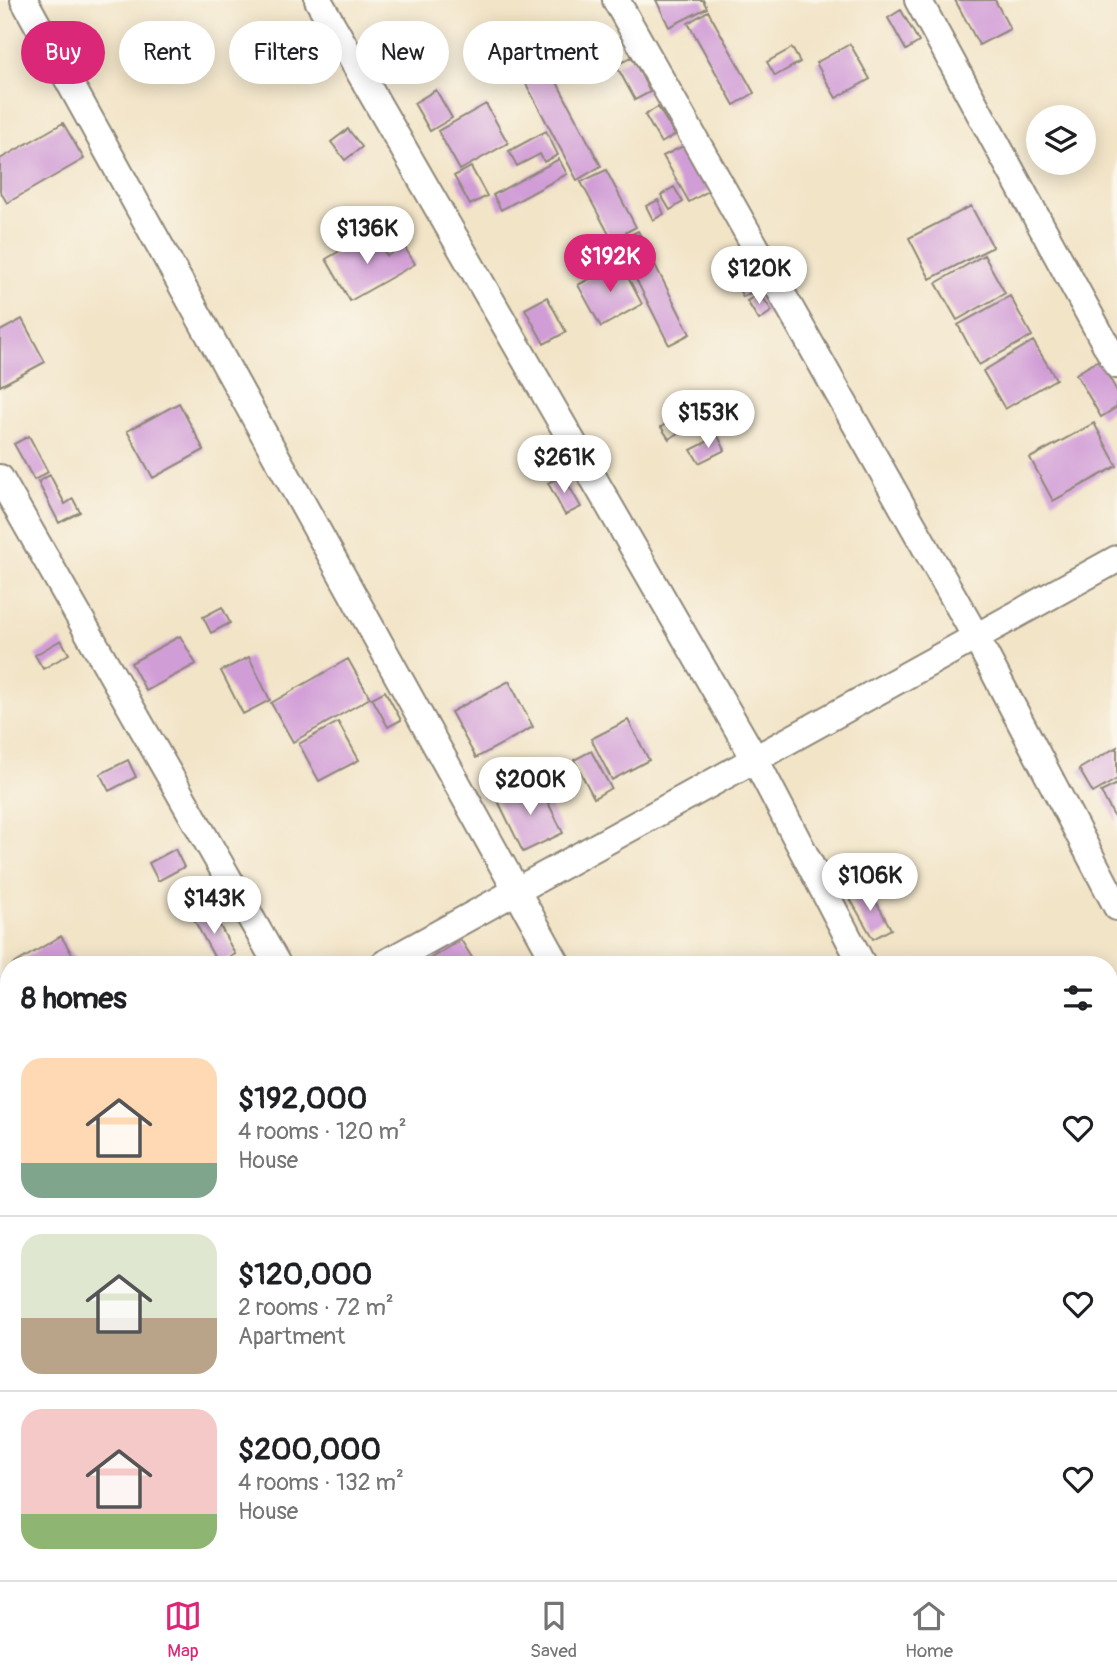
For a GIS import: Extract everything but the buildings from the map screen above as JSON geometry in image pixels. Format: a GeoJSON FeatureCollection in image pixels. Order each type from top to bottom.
{"type":"FeatureCollection","features":[{"type":"Feature","properties":{"kind":"street"},"geometry":{"type":"LineString","coordinates":[[24,0],[553,956]]}},
{"type":"Feature","properties":{"kind":"street"},"geometry":{"type":"LineString","coordinates":[[318,0],[755,759],[858,956]]}},
{"type":"Feature","properties":{"kind":"street"},"geometry":{"type":"LineString","coordinates":[[616,0],[976,637],[1117,907]]}},
{"type":"Feature","properties":{"kind":"street"},"geometry":{"type":"LineString","coordinates":[[918,0],[1117,365]]}},
{"type":"Feature","properties":{"kind":"street"},"geometry":{"type":"LineString","coordinates":[[0,478],[272,956]]}},
{"type":"Feature","properties":{"kind":"street"},"geometry":{"type":"LineString","coordinates":[[399,956],[1117,559]]}}]}
